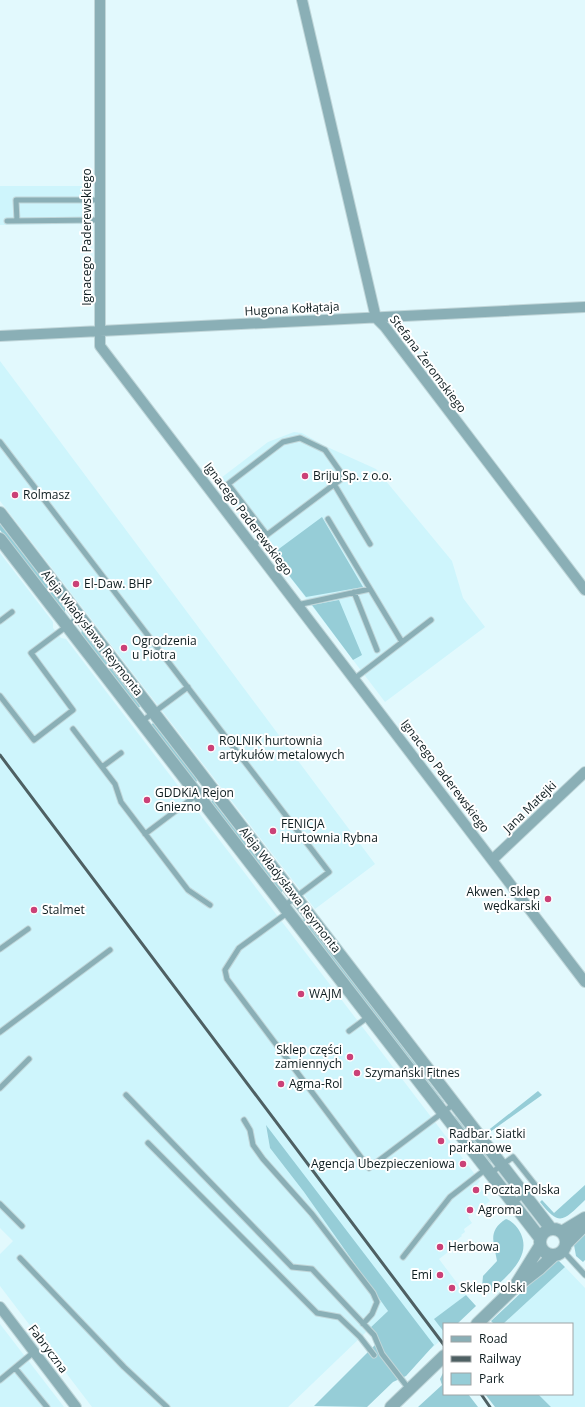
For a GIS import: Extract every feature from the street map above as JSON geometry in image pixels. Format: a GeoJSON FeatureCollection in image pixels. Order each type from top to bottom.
{"type":"FeatureCollection","features":[{"type":"Feature","properties":{"kind":"street","name":"Ignacego Paderewskiego"},"geometry":{"type":"LineString","coordinates":[[100,0],[100,346],[585,982]]}},
{"type":"Feature","properties":{"kind":"street","name":"Stefana Żeromskiego"},"geometry":{"type":"LineString","coordinates":[[302,0],[376,318],[385,326],[585,590]]}},
{"type":"Feature","properties":{"kind":"street","name":"Hugona Kołłątaja"},"geometry":{"type":"LineString","coordinates":[[0,336],[585,307]]}},
{"type":"Feature","properties":{"kind":"street","name":"Aleja Władysława Reymonta"},"geometry":{"type":"LineString","coordinates":[[0,513],[524,1194],[559,1242],[545,1253],[538,1247],[527,1221],[489,1171],[0,539]]}},
{"type":"Feature","properties":{"kind":"street","name":"Jana Matejki"},"geometry":{"type":"LineString","coordinates":[[492,860],[585,772]]}},
{"type":"Feature","properties":{"kind":"street"},"geometry":{"type":"LineString","coordinates":[[478,1323],[512,1290],[539,1269],[559,1242],[585,1218]]}},
{"type":"Feature","properties":{"kind":"street"},"geometry":{"type":"LineString","coordinates":[[527,1221],[534,1236],[535,1246],[538,1247]]}},
{"type":"Feature","properties":{"kind":"street"},"geometry":{"type":"LineString","coordinates":[[559,1242],[585,1225]]}},
{"type":"Feature","properties":{"kind":"street"},"geometry":{"type":"LineString","coordinates":[[512,1290],[538,1247],[544,1232],[559,1242]]}},
{"type":"Feature","properties":{"kind":"street","name":"Fabryczna"},"geometry":{"type":"LineString","coordinates":[[0,1307],[76,1407]]}},
{"type":"Feature","properties":{"kind":"street"},"geometry":{"type":"LineString","coordinates":[[391,1407],[443,1357]]}},
{"type":"Feature","properties":{"kind":"lane"},"geometry":{"type":"LineString","coordinates":[[17,221],[16,200],[100,200]]}},
{"type":"Feature","properties":{"kind":"lane"},"geometry":{"type":"LineString","coordinates":[[7,221],[100,220]]}},
{"type":"Feature","properties":{"kind":"lane"},"geometry":{"type":"LineString","coordinates":[[252,546],[267,535],[334,484],[344,477],[325,450],[300,438],[283,442],[228,484],[267,535]]}},
{"type":"Feature","properties":{"kind":"lane"},"geometry":{"type":"LineString","coordinates":[[0,442],[329,872],[296,897],[286,909],[239,948],[225,970],[226,979],[369,1168],[454,1104]]}},
{"type":"Feature","properties":{"kind":"lane"},"geometry":{"type":"LineString","coordinates":[[334,484],[370,544]]}},
{"type":"Feature","properties":{"kind":"lane"},"geometry":{"type":"LineString","coordinates":[[328,519],[402,642]]}},
{"type":"Feature","properties":{"kind":"lane"},"geometry":{"type":"LineString","coordinates":[[298,605],[370,589]]}},
{"type":"Feature","properties":{"kind":"lane"},"geometry":{"type":"LineString","coordinates":[[354,592],[378,650]]}},
{"type":"Feature","properties":{"kind":"lane"},"geometry":{"type":"LineString","coordinates":[[0,621],[12,612]]}},
{"type":"Feature","properties":{"kind":"lane"},"geometry":{"type":"LineString","coordinates":[[0,696],[34,740],[73,710],[31,653],[80,617]]}},
{"type":"Feature","properties":{"kind":"lane"},"geometry":{"type":"LineString","coordinates":[[354,678],[431,620]]}},
{"type":"Feature","properties":{"kind":"lane"},"geometry":{"type":"LineString","coordinates":[[142,722],[188,686]]}},
{"type":"Feature","properties":{"kind":"lane"},"geometry":{"type":"LineString","coordinates":[[73,729],[115,784],[121,802],[188,890],[210,905]]}},
{"type":"Feature","properties":{"kind":"lane"},"geometry":{"type":"LineString","coordinates":[[102,767],[121,752]]}},
{"type":"Feature","properties":{"kind":"lane"},"geometry":{"type":"LineString","coordinates":[[145,834],[210,785]]}},
{"type":"Feature","properties":{"kind":"lane"},"geometry":{"type":"LineString","coordinates":[[0,949],[28,928]]}},
{"type":"Feature","properties":{"kind":"lane"},"geometry":{"type":"LineString","coordinates":[[0,1032],[110,950]]}},
{"type":"Feature","properties":{"kind":"lane"},"geometry":{"type":"LineString","coordinates":[[349,1031],[369,1016]]}},
{"type":"Feature","properties":{"kind":"lane"},"geometry":{"type":"LineString","coordinates":[[0,1088],[29,1059]]}},
{"type":"Feature","properties":{"kind":"lane"},"geometry":{"type":"LineString","coordinates":[[126,1095],[292,1267],[312,1269],[374,1335],[382,1354],[409,1389]]}},
{"type":"Feature","properties":{"kind":"lane"},"geometry":{"type":"LineString","coordinates":[[244,1120],[250,1130],[253,1145],[263,1159],[312,1214],[373,1293],[377,1302],[372,1314],[363,1324]]}},
{"type":"Feature","properties":{"kind":"lane"},"geometry":{"type":"LineString","coordinates":[[148,1143],[317,1313],[339,1317],[360,1337],[374,1354]]}},
{"type":"Feature","properties":{"kind":"lane"},"geometry":{"type":"LineString","coordinates":[[403,1257],[450,1197],[489,1171],[502,1165]]}},
{"type":"Feature","properties":{"kind":"lane"},"geometry":{"type":"LineString","coordinates":[[513,1203],[524,1194]]}},
{"type":"Feature","properties":{"kind":"lane"},"geometry":{"type":"LineString","coordinates":[[0,1204],[22,1226]]}},
{"type":"Feature","properties":{"kind":"lane"},"geometry":{"type":"LineString","coordinates":[[559,1242],[585,1276]]}},
{"type":"Feature","properties":{"kind":"lane"},"geometry":{"type":"LineString","coordinates":[[20,1258],[124,1367],[167,1407]]}},
{"type":"Feature","properties":{"kind":"lane"},"geometry":{"type":"LineString","coordinates":[[0,1380],[34,1352]]}},
{"type":"Feature","properties":{"kind":"lane"},"geometry":{"type":"LineString","coordinates":[[15,1368],[47,1407]]}},
{"type":"Feature","properties":{"kind":"shaded area"},"geometry":{"type":"Polygon","coordinates":[[[0,186],[90,186],[90,224],[0,225],[0,186]]]}},
{"type":"Feature","properties":{"kind":"shaded area"},"geometry":{"type":"Polygon","coordinates":[[[0,361],[375,864],[315,909],[0,501],[0,361]]]}},
{"type":"Feature","properties":{"kind":"shaded area","name":"Briju Sp. z o.o."},"geometry":{"type":"Polygon","coordinates":[[[294,432],[302,433],[325,446],[376,469],[452,561],[463,598],[485,627],[385,702],[217,481],[268,442],[294,432]]]}},
{"type":"Feature","properties":{"kind":"shaded area"},"geometry":{"type":"Polygon","coordinates":[[[0,553],[53,622],[53,628],[61,638],[66,639],[480,1181],[477,1184],[490,1201],[468,1217],[472,1223],[464,1229],[465,1232],[461,1235],[462,1236],[453,1243],[455,1245],[451,1248],[452,1249],[439,1259],[466,1295],[435,1319],[443,1331],[443,1338],[431,1349],[266,1126],[270,1148],[304,1192],[388,1311],[288,1407],[92,1407],[0,1286],[0,1254],[13,1241],[0,1228],[0,553]]]}},
{"type":"Feature","properties":{"kind":"shaded area"},"geometry":{"type":"Polygon","coordinates":[[[565,1267],[585,1288],[585,1407],[551,1407],[539,1395],[573,1395],[573,1323],[504,1323],[565,1267]]]}},
{"type":"Feature","properties":{"kind":"shaded area"},"geometry":{"type":"Polygon","coordinates":[[[0,1324],[64,1407],[0,1407],[0,1324]]]}},
{"type":"Feature","properties":{"kind":"green space"},"geometry":{"type":"Polygon","coordinates":[[[322,517],[363,587],[306,597],[272,554],[322,517]]]}},
{"type":"Feature","properties":{"kind":"green space"},"geometry":{"type":"Polygon","coordinates":[[[0,524],[65,608],[65,613],[0,530],[0,524]]]}},
{"type":"Feature","properties":{"kind":"green space"},"geometry":{"type":"Polygon","coordinates":[[[339,600],[362,655],[353,660],[312,605],[339,600]]]}},
{"type":"Feature","properties":{"kind":"green space"},"geometry":{"type":"Polygon","coordinates":[[[82,630],[140,707],[138,708],[81,634],[82,630]]]}},
{"type":"Feature","properties":{"kind":"green space"},"geometry":{"type":"Polygon","coordinates":[[[153,723],[196,778],[196,782],[152,728],[151,725],[153,723]]]}},
{"type":"Feature","properties":{"kind":"green space"},"geometry":{"type":"Polygon","coordinates":[[[212,800],[282,889],[282,894],[211,803],[212,800]]]}},
{"type":"Feature","properties":{"kind":"green space"},"geometry":{"type":"Polygon","coordinates":[[[301,918],[308,922],[444,1102],[443,1103],[301,918]]]}},
{"type":"Feature","properties":{"kind":"green space"},"geometry":{"type":"Polygon","coordinates":[[[538,1091],[542,1095],[490,1132],[486,1132],[538,1091]]]}},
{"type":"Feature","properties":{"kind":"green space"},"geometry":{"type":"Polygon","coordinates":[[[455,1116],[491,1161],[491,1163],[453,1117],[455,1116]]]}},
{"type":"Feature","properties":{"kind":"green space"},"geometry":{"type":"Polygon","coordinates":[[[266,1125],[434,1345],[406,1376],[393,1382],[367,1407],[314,1406],[377,1343],[369,1329],[388,1311],[304,1192],[270,1148],[266,1125]]]}},
{"type":"Feature","properties":{"kind":"green space"},"geometry":{"type":"Polygon","coordinates":[[[585,1185],[585,1200],[567,1216],[562,1218],[557,1218],[540,1202],[542,1200],[554,1213],[585,1185]]]}},
{"type":"Feature","properties":{"kind":"green space"},"geometry":{"type":"Polygon","coordinates":[[[506,1219],[513,1223],[520,1231],[523,1243],[523,1252],[515,1267],[488,1294],[482,1287],[483,1276],[497,1261],[493,1238],[494,1233],[496,1228],[506,1219]]]}},
{"type":"Feature","properties":{"kind":"green space"},"geometry":{"type":"Polygon","coordinates":[[[585,1234],[585,1260],[583,1262],[576,1256],[574,1245],[585,1234]]]}},
{"type":"Feature","properties":{"kind":"green space"},"geometry":{"type":"Polygon","coordinates":[[[555,1261],[559,1261],[565,1267],[504,1323],[493,1323],[491,1321],[555,1261]]]}},
{"type":"Feature","properties":{"kind":"green space"},"geometry":{"type":"Polygon","coordinates":[[[466,1295],[476,1306],[458,1323],[443,1323],[443,1331],[434,1319],[466,1295]]]}},
{"type":"Feature","properties":{"kind":"green space"},"geometry":{"type":"Polygon","coordinates":[[[443,1373],[443,1395],[469,1395],[478,1407],[418,1407],[442,1385],[440,1379],[443,1373]]]}},
{"type":"Feature","properties":{"kind":"green space"},"geometry":{"type":"Polygon","coordinates":[[[486,1395],[539,1395],[551,1407],[495,1407],[486,1395]]]}},
{"type":"Feature","properties":{"kind":"railway"},"geometry":{"type":"LineString","coordinates":[[0,755],[443,1344]]}},
{"type":"Feature","properties":{"kind":"railway"},"geometry":{"type":"LineString","coordinates":[[482,1395],[490,1407]]}},
{"type":"Feature","properties":{"kind":"place","name":"Briju Sp. z o.o."},"geometry":{"type":"Point","coordinates":[305,476]}},
{"type":"Feature","properties":{"kind":"place","name":"Rolmasz"},"geometry":{"type":"Point","coordinates":[15,495]}},
{"type":"Feature","properties":{"kind":"place","name":"El-Daw. BHP"},"geometry":{"type":"Point","coordinates":[76,584]}},
{"type":"Feature","properties":{"kind":"place","name":"Ogrodzenia u Piotra"},"geometry":{"type":"Point","coordinates":[124,648]}},
{"type":"Feature","properties":{"kind":"place","name":"ROLNIK hurtownia artykułów metalowych"},"geometry":{"type":"Point","coordinates":[211,748]}},
{"type":"Feature","properties":{"kind":"place","name":"GDDKiA Rejon Gniezno"},"geometry":{"type":"Point","coordinates":[147,800]}},
{"type":"Feature","properties":{"kind":"place","name":"FENICJA Hurtownia Rybna"},"geometry":{"type":"Point","coordinates":[273,831]}},
{"type":"Feature","properties":{"kind":"place","name":"Akwen. Sklep wędkarski"},"geometry":{"type":"Point","coordinates":[548,899]}},
{"type":"Feature","properties":{"kind":"place","name":"Stalmet"},"geometry":{"type":"Point","coordinates":[34,910]}},
{"type":"Feature","properties":{"kind":"place","name":"WAJM"},"geometry":{"type":"Point","coordinates":[301,994]}},
{"type":"Feature","properties":{"kind":"place","name":"Sklep części zamiennych"},"geometry":{"type":"Point","coordinates":[350,1057]}},
{"type":"Feature","properties":{"kind":"place","name":"Szymański Fitnes"},"geometry":{"type":"Point","coordinates":[357,1073]}},
{"type":"Feature","properties":{"kind":"place","name":"Agma-Rol"},"geometry":{"type":"Point","coordinates":[281,1084]}},
{"type":"Feature","properties":{"kind":"place","name":"Radbar. Siatki parkanowe"},"geometry":{"type":"Point","coordinates":[441,1141]}},
{"type":"Feature","properties":{"kind":"place","name":"Agencja Ubezpieczeniowa"},"geometry":{"type":"Point","coordinates":[463,1164]}},
{"type":"Feature","properties":{"kind":"place","name":"Poczta Polska"},"geometry":{"type":"Point","coordinates":[476,1190]}},
{"type":"Feature","properties":{"kind":"place","name":"Agroma"},"geometry":{"type":"Point","coordinates":[470,1210]}},
{"type":"Feature","properties":{"kind":"place","name":"Herbowa"},"geometry":{"type":"Point","coordinates":[440,1247]}},
{"type":"Feature","properties":{"kind":"place","name":"Emi"},"geometry":{"type":"Point","coordinates":[440,1275]}},
{"type":"Feature","properties":{"kind":"place","name":"Sklep Polski"},"geometry":{"type":"Point","coordinates":[452,1288]}}]}
